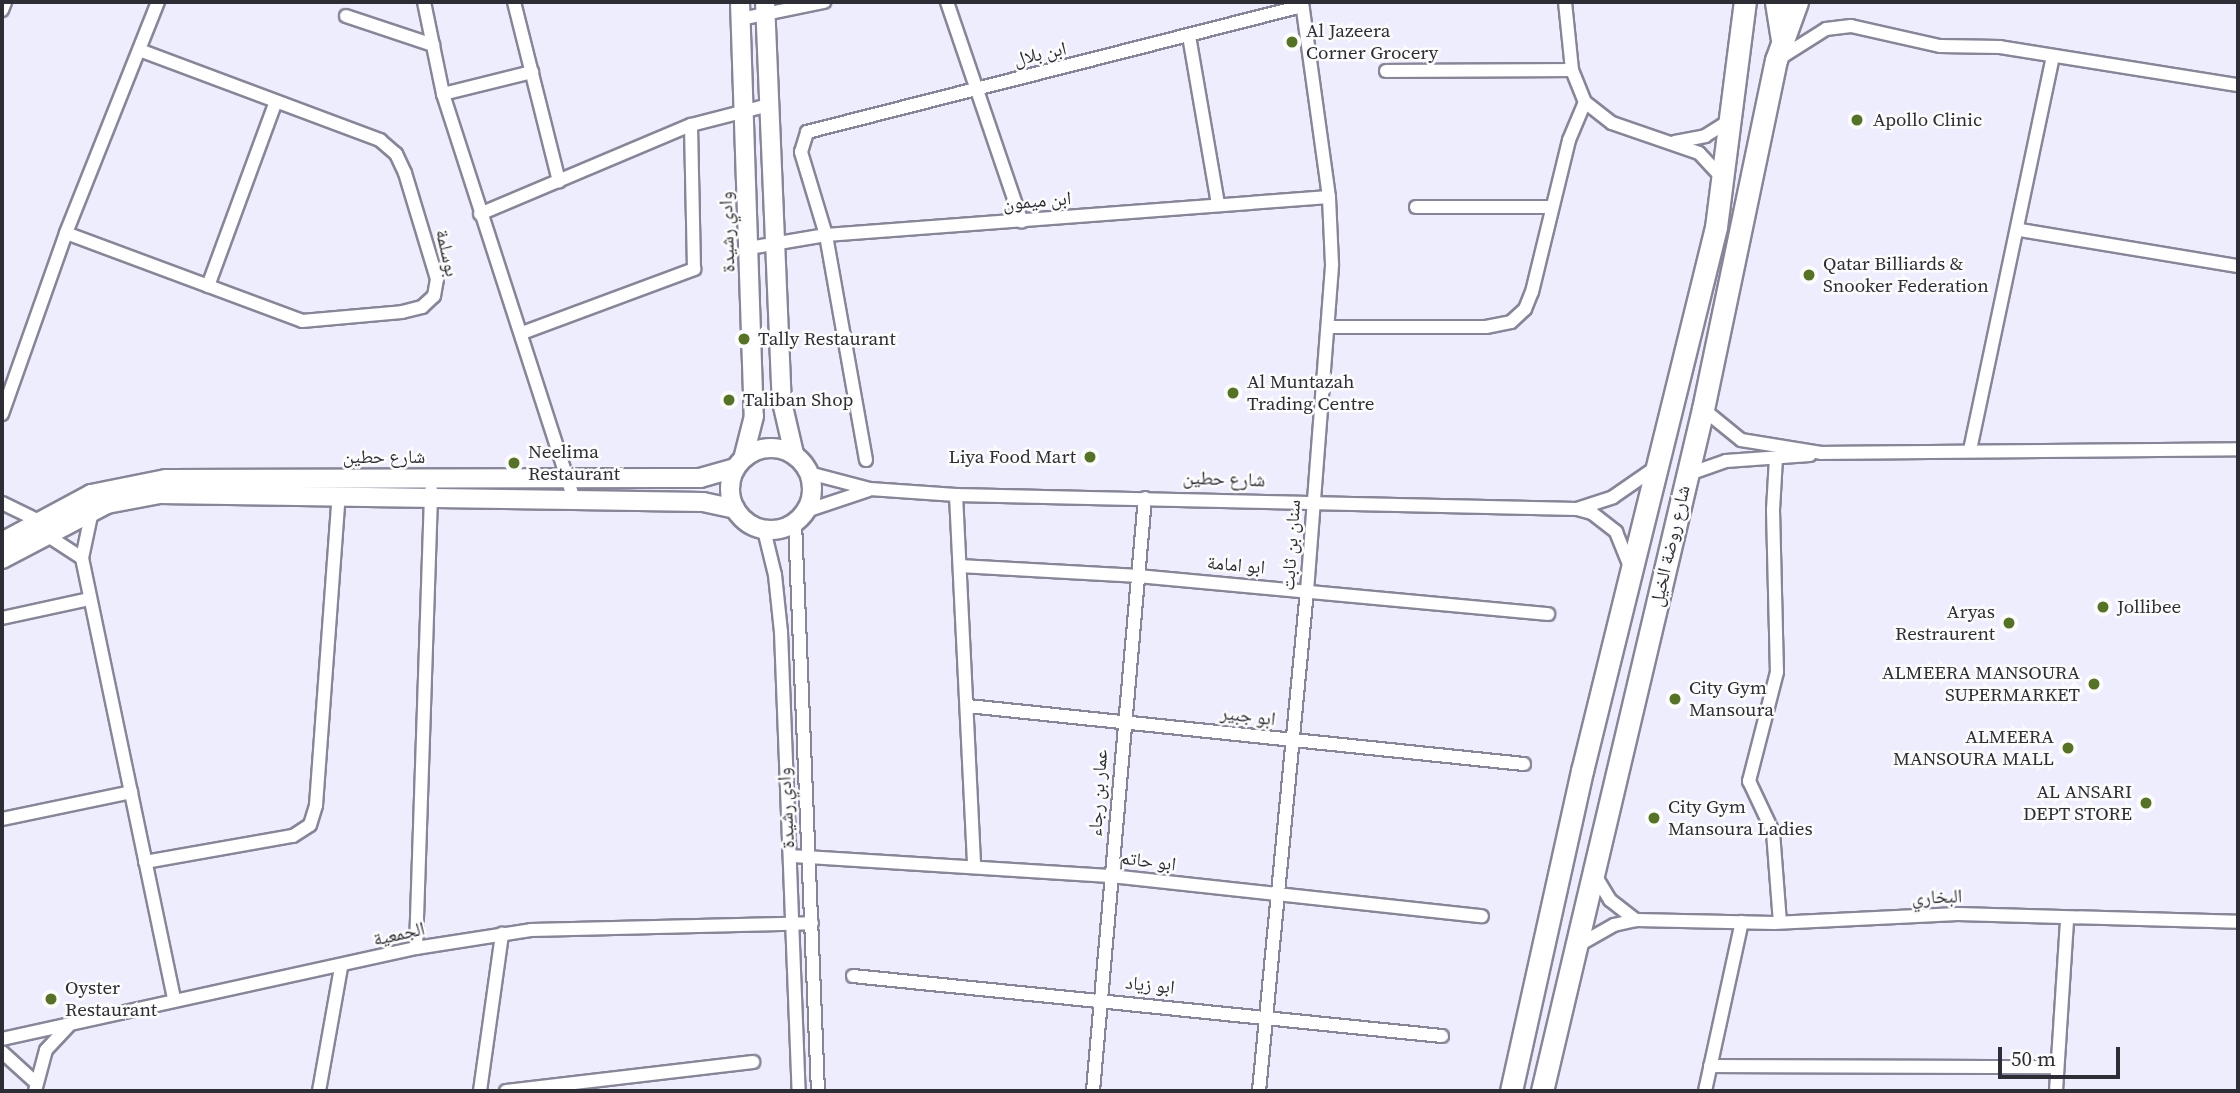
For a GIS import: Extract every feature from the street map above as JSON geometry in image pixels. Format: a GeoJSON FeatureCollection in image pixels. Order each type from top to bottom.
{"type":"FeatureCollection","features":[{"type":"Feature","properties":{"kind":"main road","name":"شارع روضة الخيل"},"geometry":{"type":"LineString","coordinates":[[1511,1091],[1724,180],[1745,2]]}},
{"type":"Feature","properties":{"kind":"main road"},"geometry":{"type":"LineString","coordinates":[[1776,2],[1782,38]]}},
{"type":"Feature","properties":{"kind":"main road","name":"شارع روضة الخيل"},"geometry":{"type":"LineString","coordinates":[[1542,1091],[1703,409],[1776,60],[1797,2]]}},
{"type":"Feature","properties":{"kind":"street"},"geometry":{"type":"LineString","coordinates":[[2,10],[5,2]]}},
{"type":"Feature","properties":{"kind":"street"},"geometry":{"type":"LineString","coordinates":[[2,414],[66,233],[158,2]]}},
{"type":"Feature","properties":{"kind":"street"},"geometry":{"type":"LineString","coordinates":[[424,2],[443,94],[480,214],[569,478],[573,499]]}},
{"type":"Feature","properties":{"kind":"street"},"geometry":{"type":"LineString","coordinates":[[514,2],[559,181]]}},
{"type":"Feature","properties":{"kind":"street"},"geometry":{"type":"LineString","coordinates":[[740,11],[824,2]]}},
{"type":"Feature","properties":{"kind":"street"},"geometry":{"type":"LineString","coordinates":[[947,2],[1022,222]]}},
{"type":"Feature","properties":{"kind":"street"},"geometry":{"type":"LineString","coordinates":[[1566,2],[1572,70],[1585,102],[1612,123],[1675,142],[1699,153],[1724,180]]}},
{"type":"Feature","properties":{"kind":"street","name":"ابن بلال"},"geometry":{"type":"LineString","coordinates":[[825,235],[801,152],[802,139],[817,128],[1189,36],[1302,4]]}},
{"type":"Feature","properties":{"kind":"street","name":"سنان بن ثابت"},"geometry":{"type":"LineString","coordinates":[[1259,1091],[1307,591],[1312,503],[1329,327],[1329,197],[1302,4]]}},
{"type":"Feature","properties":{"kind":"street"},"geometry":{"type":"LineString","coordinates":[[765,9],[782,402],[794,454],[809,473],[812,488],[801,517],[764,530],[749,524],[735,509],[730,492],[739,463],[773,447],[794,454]]}},
{"type":"Feature","properties":{"kind":"street","name":"وادي رشيدة"},"geometry":{"type":"LineString","coordinates":[[739,463],[754,416],[740,11]]}},
{"type":"Feature","properties":{"kind":"street"},"geometry":{"type":"LineString","coordinates":[[346,16],[433,45]]}},
{"type":"Feature","properties":{"kind":"street"},"geometry":{"type":"LineString","coordinates":[[1776,60],[1826,29],[1851,26],[1884,31],[1940,46],[1989,46],[2238,85]]}},
{"type":"Feature","properties":{"kind":"street"},"geometry":{"type":"LineString","coordinates":[[1189,36],[1218,204]]}},
{"type":"Feature","properties":{"kind":"street","name":"بوسلمة"},"geometry":{"type":"LineString","coordinates":[[66,233],[302,321],[402,312],[422,307],[434,296],[437,279],[396,153],[380,140],[275,104],[139,50]]}},
{"type":"Feature","properties":{"kind":"street"},"geometry":{"type":"LineString","coordinates":[[1970,450],[2020,230],[2053,57]]}},
{"type":"Feature","properties":{"kind":"street"},"geometry":{"type":"LineString","coordinates":[[1386,71],[1572,70]]}},
{"type":"Feature","properties":{"kind":"street"},"geometry":{"type":"LineString","coordinates":[[443,94],[532,72]]}},
{"type":"Feature","properties":{"kind":"street"},"geometry":{"type":"LineString","coordinates":[[1329,327],[1486,327],[1511,322],[1525,309],[1532,292],[1569,140],[1585,102]]}},
{"type":"Feature","properties":{"kind":"street"},"geometry":{"type":"LineString","coordinates":[[208,286],[275,104]]}},
{"type":"Feature","properties":{"kind":"street"},"geometry":{"type":"LineString","coordinates":[[480,214],[691,125],[769,105]]}},
{"type":"Feature","properties":{"kind":"street"},"geometry":{"type":"LineString","coordinates":[[1675,142],[1705,136],[1730,120]]}},
{"type":"Feature","properties":{"kind":"street"},"geometry":{"type":"LineString","coordinates":[[522,333],[694,268],[691,125]]}},
{"type":"Feature","properties":{"kind":"street","name":"ابن ميمون"},"geometry":{"type":"LineString","coordinates":[[749,248],[825,235],[1329,197]]}},
{"type":"Feature","properties":{"kind":"street"},"geometry":{"type":"LineString","coordinates":[[1416,207],[1552,207]]}},
{"type":"Feature","properties":{"kind":"street"},"geometry":{"type":"LineString","coordinates":[[2020,230],[2238,266]]}},
{"type":"Feature","properties":{"kind":"street"},"geometry":{"type":"LineString","coordinates":[[825,235],[866,460]]}},
{"type":"Feature","properties":{"kind":"street"},"geometry":{"type":"LineString","coordinates":[[1703,409],[1741,440],[1821,453]]}},
{"type":"Feature","properties":{"kind":"street"},"geometry":{"type":"LineString","coordinates":[[1686,475],[1713,464],[1821,453],[2238,449]]}},
{"type":"Feature","properties":{"kind":"street"},"geometry":{"type":"LineString","coordinates":[[1772,458],[1777,672],[1749,781],[1773,832],[1777,923]]}},
{"type":"Feature","properties":{"kind":"street","name":"شارع حطين"},"geometry":{"type":"LineString","coordinates":[[42,528],[93,510],[170,494],[339,495],[569,478],[700,478],[739,463]]}},
{"type":"Feature","properties":{"kind":"street","name":"شارع حطين"},"geometry":{"type":"LineString","coordinates":[[1577,509],[1613,497],[1658,466]]}},
{"type":"Feature","properties":{"kind":"street","name":"شارع حطين"},"geometry":{"type":"LineString","coordinates":[[809,473],[870,489],[956,495],[1577,509],[1592,513],[1616,532],[1632,576]]}},
{"type":"Feature","properties":{"kind":"street","name":"شارع حطين"},"geometry":{"type":"LineString","coordinates":[[42,528],[91,494],[166,479],[431,487],[573,499],[703,502],[735,509]]}},
{"type":"Feature","properties":{"kind":"street"},"geometry":{"type":"LineString","coordinates":[[416,948],[431,487]]}},
{"type":"Feature","properties":{"kind":"street","name":"شارع حطين"},"geometry":{"type":"LineString","coordinates":[[801,517],[870,489]]}},
{"type":"Feature","properties":{"kind":"street"},"geometry":{"type":"LineString","coordinates":[[145,862],[293,836],[310,825],[316,805],[339,495]]}},
{"type":"Feature","properties":{"kind":"street"},"geometry":{"type":"LineString","coordinates":[[956,495],[974,865]]}},
{"type":"Feature","properties":{"kind":"street","name":"عمار بن رجاء"},"geometry":{"type":"LineString","coordinates":[[1093,1091],[1123,720],[1145,498]]}},
{"type":"Feature","properties":{"kind":"street"},"geometry":{"type":"LineString","coordinates":[[2,503],[82,558]]}},
{"type":"Feature","properties":{"kind":"street"},"geometry":{"type":"LineString","coordinates":[[93,510],[82,558],[174,1000]]}},
{"type":"Feature","properties":{"kind":"street","name":"وادي رشيدة"},"geometry":{"type":"LineString","coordinates":[[801,517],[818,1091]]}},
{"type":"Feature","properties":{"kind":"street"},"geometry":{"type":"LineString","coordinates":[[2,542],[42,528]]}},
{"type":"Feature","properties":{"kind":"street"},"geometry":{"type":"LineString","coordinates":[[2,559],[42,528]]}},
{"type":"Feature","properties":{"kind":"street","name":"وادي رشيدة"},"geometry":{"type":"LineString","coordinates":[[764,530],[779,602],[799,1091]]}},
{"type":"Feature","properties":{"kind":"street","name":"ابو امامة"},"geometry":{"type":"LineString","coordinates":[[961,566],[1138,576],[1548,614]]}},
{"type":"Feature","properties":{"kind":"street"},"geometry":{"type":"LineString","coordinates":[[2,618],[90,599]]}},
{"type":"Feature","properties":{"kind":"street","name":"ابو جبير"},"geometry":{"type":"LineString","coordinates":[[968,706],[1123,720],[1524,764]]}},
{"type":"Feature","properties":{"kind":"street"},"geometry":{"type":"LineString","coordinates":[[2,819],[131,792]]}},
{"type":"Feature","properties":{"kind":"street","name":"ابو حاتم"},"geometry":{"type":"LineString","coordinates":[[791,856],[974,865],[1111,876],[1482,916]]}},
{"type":"Feature","properties":{"kind":"street"},"geometry":{"type":"LineString","coordinates":[[1594,872],[1610,900],[1636,920]]}},
{"type":"Feature","properties":{"kind":"street","name":"البخاري"},"geometry":{"type":"LineString","coordinates":[[1576,946],[1604,929],[1636,920],[1777,923],[1958,914],[2238,922]]}},
{"type":"Feature","properties":{"kind":"street"},"geometry":{"type":"LineString","coordinates":[[2056,1091],[2067,919]]}},
{"type":"Feature","properties":{"kind":"street"},"geometry":{"type":"LineString","coordinates":[[1705,1091],[1742,922]]}},
{"type":"Feature","properties":{"kind":"street","name":"الجمعية"},"geometry":{"type":"LineString","coordinates":[[2,1039],[174,1000],[341,967],[416,948],[502,934],[564,927],[812,923]]}},
{"type":"Feature","properties":{"kind":"street"},"geometry":{"type":"LineString","coordinates":[[480,1091],[502,934]]}},
{"type":"Feature","properties":{"kind":"street"},"geometry":{"type":"LineString","coordinates":[[319,1091],[341,967]]}},
{"type":"Feature","properties":{"kind":"street","name":"ابو زياد"},"geometry":{"type":"LineString","coordinates":[[853,976],[1102,999],[1442,1036]]}},
{"type":"Feature","properties":{"kind":"street"},"geometry":{"type":"LineString","coordinates":[[2,1052],[35,1086],[46,1050],[68,1026]]}},
{"type":"Feature","properties":{"kind":"street"},"geometry":{"type":"LineString","coordinates":[[506,1091],[753,1062]]}},
{"type":"Feature","properties":{"kind":"street"},"geometry":{"type":"LineString","coordinates":[[1710,1066],[2057,1067]]}},
{"type":"Feature","properties":{"kind":"place","name":"Al Jazeera Corner Grocery"},"geometry":{"type":"Point","coordinates":[1292,42]}},
{"type":"Feature","properties":{"kind":"place","name":"Apollo Clinic"},"geometry":{"type":"Point","coordinates":[1857,120]}},
{"type":"Feature","properties":{"kind":"place","name":"Qatar Billiards & Snooker Federation"},"geometry":{"type":"Point","coordinates":[1809,275]}},
{"type":"Feature","properties":{"kind":"place","name":"Tally Restaurant"},"geometry":{"type":"Point","coordinates":[744,339]}},
{"type":"Feature","properties":{"kind":"place","name":"Al Muntazah Trading Centre"},"geometry":{"type":"Point","coordinates":[1233,393]}},
{"type":"Feature","properties":{"kind":"place","name":"Taliban Shop"},"geometry":{"type":"Point","coordinates":[729,400]}},
{"type":"Feature","properties":{"kind":"place","name":"Liya Food Mart"},"geometry":{"type":"Point","coordinates":[1090,457]}},
{"type":"Feature","properties":{"kind":"place","name":"Neelima Restaurant"},"geometry":{"type":"Point","coordinates":[514,463]}},
{"type":"Feature","properties":{"kind":"place","name":"Jollibee"},"geometry":{"type":"Point","coordinates":[2103,607]}},
{"type":"Feature","properties":{"kind":"place","name":"Aryas Restraurent"},"geometry":{"type":"Point","coordinates":[2009,623]}},
{"type":"Feature","properties":{"kind":"place","name":"ALMEERA MANSOURA SUPERMARKET"},"geometry":{"type":"Point","coordinates":[2094,684]}},
{"type":"Feature","properties":{"kind":"place","name":"City Gym Mansoura"},"geometry":{"type":"Point","coordinates":[1675,699]}},
{"type":"Feature","properties":{"kind":"place","name":"ALMEERA MANSOURA MALL"},"geometry":{"type":"Point","coordinates":[2068,748]}},
{"type":"Feature","properties":{"kind":"place","name":"AL ANSARI DEPT STORE"},"geometry":{"type":"Point","coordinates":[2146,803]}},
{"type":"Feature","properties":{"kind":"place","name":"City Gym Mansoura Ladies"},"geometry":{"type":"Point","coordinates":[1654,818]}},
{"type":"Feature","properties":{"kind":"place","name":"Oyster Restaurant"},"geometry":{"type":"Point","coordinates":[51,999]}}]}
